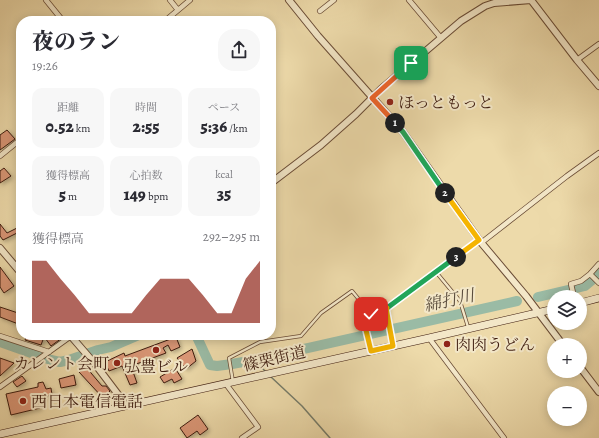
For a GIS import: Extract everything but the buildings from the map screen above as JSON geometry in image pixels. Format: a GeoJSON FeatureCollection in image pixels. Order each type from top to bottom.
{"type":"FeatureCollection","features":[{"type":"Feature","properties":{"kind":"main road"},"geometry":{"type":"LineString","coordinates":[[587,301],[599,298]]}},
{"type":"Feature","properties":{"kind":"main road","name":"篠栗街道"},"geometry":{"type":"LineString","coordinates":[[0,434],[547,311]]}},
{"type":"Feature","properties":{"kind":"street"},"geometry":{"type":"LineString","coordinates":[[46,0],[59,16]]}},
{"type":"Feature","properties":{"kind":"street"},"geometry":{"type":"LineString","coordinates":[[170,0],[178,10]]}},
{"type":"Feature","properties":{"kind":"street"},"geometry":{"type":"LineString","coordinates":[[171,16],[190,0]]}},
{"type":"Feature","properties":{"kind":"street"},"geometry":{"type":"LineString","coordinates":[[289,0],[318,36],[403,132],[480,241],[526,296],[558,338]]}},
{"type":"Feature","properties":{"kind":"street"},"geometry":{"type":"LineString","coordinates":[[320,11],[334,0]]}},
{"type":"Feature","properties":{"kind":"street"},"geometry":{"type":"LineString","coordinates":[[409,0],[441,38]]}},
{"type":"Feature","properties":{"kind":"street"},"geometry":{"type":"LineString","coordinates":[[276,179],[321,145],[372,98],[461,21],[485,6],[502,2],[531,0],[599,86]]}},
{"type":"Feature","properties":{"kind":"street"},"geometry":{"type":"LineString","coordinates":[[577,60],[599,44]]}},
{"type":"Feature","properties":{"kind":"street"},"geometry":{"type":"LineString","coordinates":[[0,156],[16,143]]}},
{"type":"Feature","properties":{"kind":"street"},"geometry":{"type":"LineString","coordinates":[[480,241],[599,153]]}},
{"type":"Feature","properties":{"kind":"street"},"geometry":{"type":"LineString","coordinates":[[0,248],[16,268]]}},
{"type":"Feature","properties":{"kind":"street"},"geometry":{"type":"LineString","coordinates":[[573,290],[571,284],[581,281],[591,274],[599,264]]}},
{"type":"Feature","properties":{"kind":"street"},"geometry":{"type":"LineString","coordinates":[[591,274],[597,282]]}},
{"type":"Feature","properties":{"kind":"street"},"geometry":{"type":"LineString","coordinates":[[0,336],[47,354]]}},
{"type":"Feature","properties":{"kind":"street"},"geometry":{"type":"LineString","coordinates":[[429,338],[504,438]]}},
{"type":"Feature","properties":{"kind":"street"},"geometry":{"type":"LineString","coordinates":[[0,387],[65,340]]}},
{"type":"Feature","properties":{"kind":"street"},"geometry":{"type":"LineString","coordinates":[[75,340],[123,401],[125,406]]}},
{"type":"Feature","properties":{"kind":"street"},"geometry":{"type":"LineString","coordinates":[[587,376],[599,392]]}},
{"type":"Feature","properties":{"kind":"street"},"geometry":{"type":"LineString","coordinates":[[230,383],[258,427],[242,438]]}},
{"type":"Feature","properties":{"kind":"lane"},"geometry":{"type":"LineString","coordinates":[[393,346],[386,308],[480,241]]}},
{"type":"Feature","properties":{"kind":"lane"},"geometry":{"type":"LineString","coordinates":[[436,272],[460,301],[469,329]]}},
{"type":"Feature","properties":{"kind":"lane"},"geometry":{"type":"LineString","coordinates":[[276,340],[301,336],[321,313],[352,291],[371,314],[365,326],[371,351]]}},
{"type":"Feature","properties":{"kind":"lane"},"geometry":{"type":"LineString","coordinates":[[230,383],[229,358],[260,342],[274,340]]}},
{"type":"Feature","properties":{"kind":"waterway","name":"綿打川"},"geometry":{"type":"LineString","coordinates":[[538,297],[585,286],[599,271]]}},
{"type":"Feature","properties":{"kind":"waterway","name":"綿打川"},"geometry":{"type":"LineString","coordinates":[[198,340],[210,365],[217,366],[254,360],[517,301]]}},
{"type":"Feature","properties":{"kind":"waterway","name":"綿打川"},"geometry":{"type":"LineString","coordinates":[[0,342],[60,362],[111,347],[127,340]]}},
{"type":"Feature","properties":{"kind":"waterway"},"geometry":{"type":"LineString","coordinates":[[254,360],[266,372]]}},
{"type":"Feature","properties":{"kind":"waterway"},"geometry":{"type":"LineString","coordinates":[[270,376],[302,406],[330,438]]}},
{"type":"Feature","properties":{"kind":"place","name":"ほっともっと"},"geometry":{"type":"Point","coordinates":[390,102]}},
{"type":"Feature","properties":{"kind":"place","name":"肉肉うどん"},"geometry":{"type":"Point","coordinates":[447,344]}},
{"type":"Feature","properties":{"kind":"place","name":"弘豊ビル"},"geometry":{"type":"Point","coordinates":[156,350]}},
{"type":"Feature","properties":{"kind":"place","name":"カレント会町"},"geometry":{"type":"Point","coordinates":[117,363]}},
{"type":"Feature","properties":{"kind":"place","name":"西日本電信電話"},"geometry":{"type":"Point","coordinates":[23,401]}},
{"type":"Feature","properties":{"kind":"route"},"geometry":{"type":"LineString","coordinates":[[371,314],[365,326],[371,351],[393,346],[386,308],[479,240],[403,132],[372,98],[411,63]]}}]}
